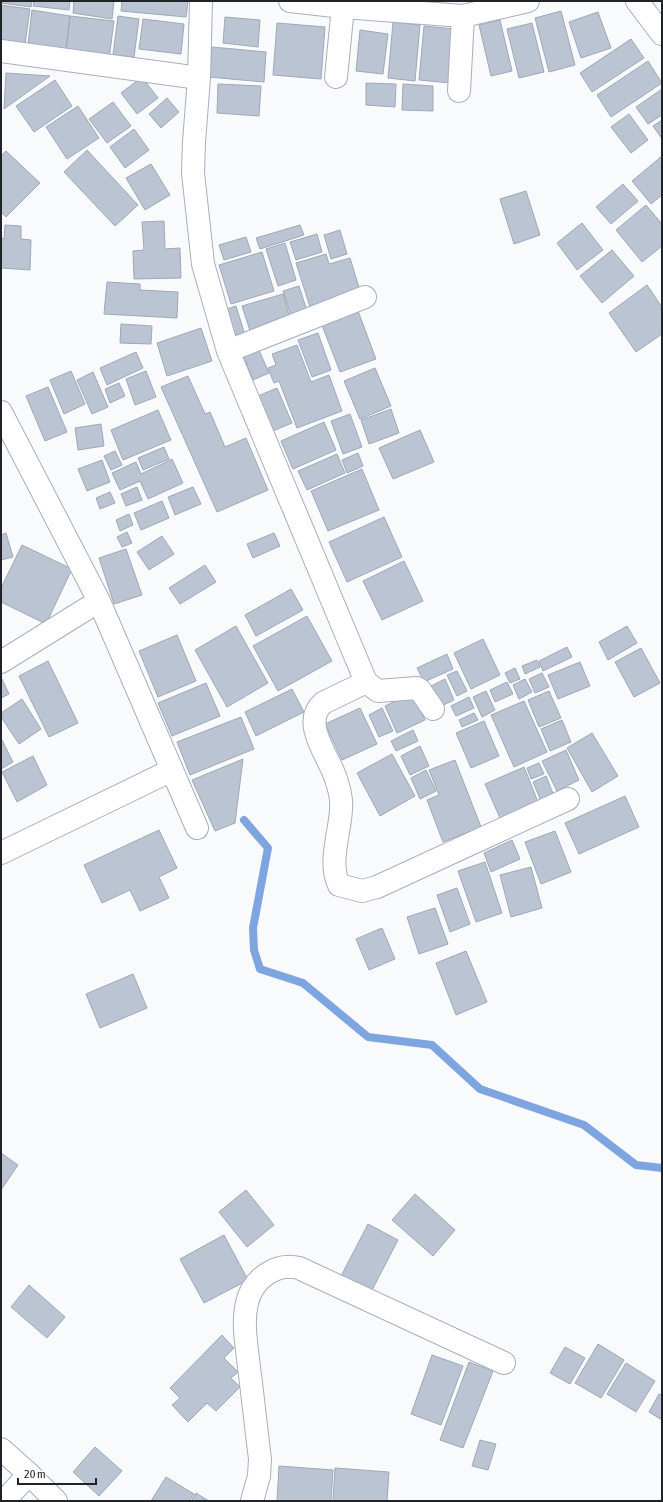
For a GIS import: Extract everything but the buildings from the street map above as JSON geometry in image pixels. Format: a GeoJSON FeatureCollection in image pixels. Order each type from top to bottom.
{"type":"FeatureCollection","features":[{"type":"Feature","properties":{"kind":"street"},"geometry":{"type":"LineString","coordinates":[[201,1],[199,78],[193,173],[203,264],[228,351],[366,682],[378,691],[416,688],[420,690],[433,709]]}},
{"type":"Feature","properties":{"kind":"street"},"geometry":{"type":"LineString","coordinates":[[290,1],[342,7],[463,16],[528,1]]}},
{"type":"Feature","properties":{"kind":"street"},"geometry":{"type":"LineString","coordinates":[[637,1],[662,34]]}},
{"type":"Feature","properties":{"kind":"street"},"geometry":{"type":"LineString","coordinates":[[336,77],[342,7]]}},
{"type":"Feature","properties":{"kind":"street"},"geometry":{"type":"LineString","coordinates":[[459,91],[463,16]]}},
{"type":"Feature","properties":{"kind":"street"},"geometry":{"type":"LineString","coordinates":[[1,52],[199,78]]}},
{"type":"Feature","properties":{"kind":"street"},"geometry":{"type":"LineString","coordinates":[[228,351],[365,297]]}},
{"type":"Feature","properties":{"kind":"street"},"geometry":{"type":"LineString","coordinates":[[1,412],[99,600],[197,828]]}},
{"type":"Feature","properties":{"kind":"street"},"geometry":{"type":"LineString","coordinates":[[1,662],[99,600]]}},
{"type":"Feature","properties":{"kind":"street"},"geometry":{"type":"LineString","coordinates":[[366,682],[323,703],[318,708],[316,714],[315,724],[318,742],[336,779],[342,808],[334,865],[339,885],[362,891],[376,887],[568,800]]}},
{"type":"Feature","properties":{"kind":"street"},"geometry":{"type":"LineString","coordinates":[[1,853],[172,770]]}},
{"type":"Feature","properties":{"kind":"street"},"geometry":{"type":"LineString","coordinates":[[252,1501],[259,1476],[260,1459],[245,1333],[246,1304],[252,1287],[275,1268],[289,1265],[299,1268],[504,1363]]}},
{"type":"Feature","properties":{"kind":"street"},"geometry":{"type":"LineString","coordinates":[[1,1449],[56,1501]]}},
{"type":"Feature","properties":{"kind":"street"},"geometry":{"type":"LineString","coordinates":[[4,1501],[29,1474]]}},
{"type":"Feature","properties":{"kind":"waterway"},"geometry":{"type":"LineString","coordinates":[[244,820],[268,848],[253,928],[254,950],[260,969],[303,983],[368,1037],[432,1045],[480,1089],[584,1125],[636,1165],[662,1168]]}}]}
